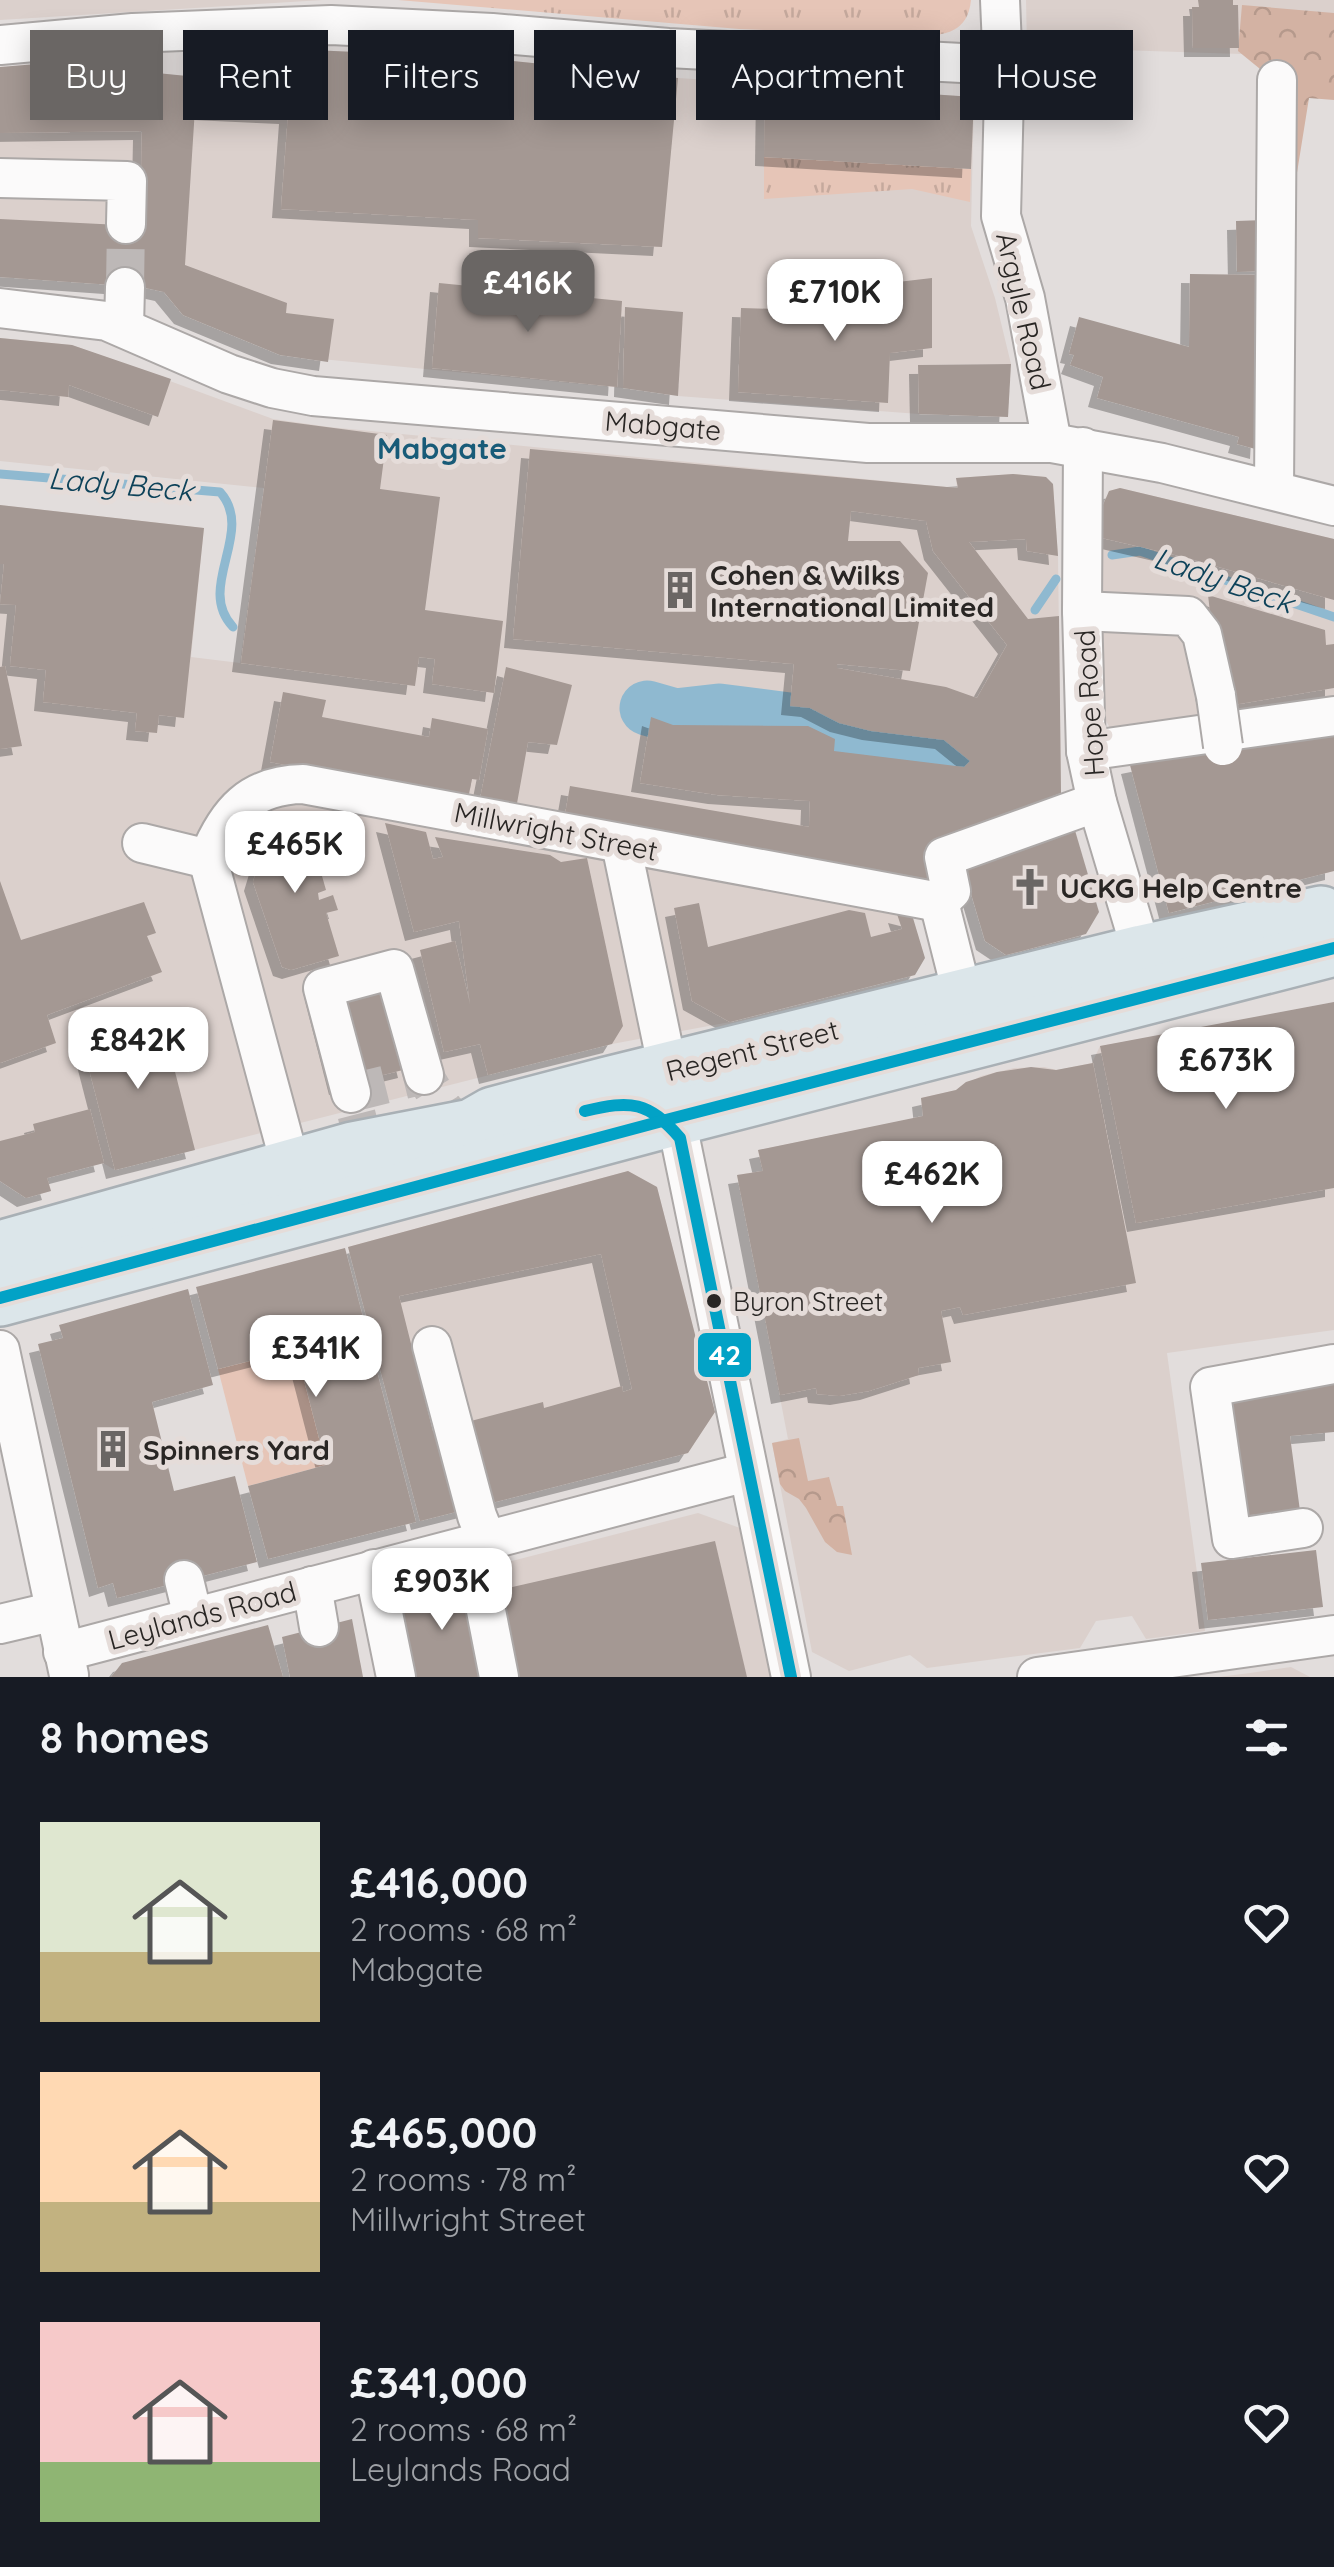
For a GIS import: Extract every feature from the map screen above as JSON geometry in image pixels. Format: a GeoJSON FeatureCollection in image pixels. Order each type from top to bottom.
{"type":"FeatureCollection","features":[{"type":"Feature","properties":{"kind":"highway","name":"Regent Street"},"geometry":{"type":"LineString","coordinates":[[969,1019],[1142,953],[1334,911]]}},
{"type":"Feature","properties":{"kind":"highway","name":"Regent Street"},"geometry":{"type":"LineString","coordinates":[[0,1298],[333,1208],[667,1096],[969,1019],[1334,948]]}},
{"type":"Feature","properties":{"kind":"highway","name":"Regent Street"},"geometry":{"type":"LineString","coordinates":[[0,1249],[353,1150],[472,1127],[493,1116],[667,1096]]}},
{"type":"Feature","properties":{"kind":"street","name":"Argyle Road"},"geometry":{"type":"LineString","coordinates":[[1000,0],[1000,30]]}},
{"type":"Feature","properties":{"kind":"street"},"geometry":{"type":"LineString","coordinates":[[0,45],[134,33],[256,14],[330,25],[668,48],[960,60]]}},
{"type":"Feature","properties":{"kind":"street"},"geometry":{"type":"LineString","coordinates":[[1274,490],[1277,80]]}},
{"type":"Feature","properties":{"kind":"street","name":"Argyle Road"},"geometry":{"type":"LineString","coordinates":[[1003,120],[1001,216],[1067,445]]}},
{"type":"Feature","properties":{"kind":"street"},"geometry":{"type":"LineString","coordinates":[[0,178],[127,181],[126,224]]}},
{"type":"Feature","properties":{"kind":"street"},"geometry":{"type":"LineString","coordinates":[[124,327],[125,286]]}},
{"type":"Feature","properties":{"kind":"street","name":"Mabgate"},"geometry":{"type":"LineString","coordinates":[[0,308],[107,320],[229,374],[313,396],[868,443],[1067,445],[1334,506]]}},
{"type":"Feature","properties":{"kind":"street","name":"Hope Road"},"geometry":{"type":"LineString","coordinates":[[1067,445],[1083,549],[1086,751],[1142,953]]}},
{"type":"Feature","properties":{"kind":"street"},"geometry":{"type":"LineString","coordinates":[[1082,611],[1188,616],[1202,634],[1223,746]]}},
{"type":"Feature","properties":{"kind":"street"},"geometry":{"type":"LineString","coordinates":[[1086,751],[1334,716]]}},
{"type":"Feature","properties":{"kind":"street","name":"Millwright Street"},"geometry":{"type":"LineString","coordinates":[[208,858],[220,829],[254,794],[277,785],[303,784],[939,902]]}},
{"type":"Feature","properties":{"kind":"street"},"geometry":{"type":"LineString","coordinates":[[969,1019],[939,902],[951,891],[944,857],[1098,802]]}},
{"type":"Feature","properties":{"kind":"street"},"geometry":{"type":"LineString","coordinates":[[142,844],[208,858],[291,1167],[333,1208]]}},
{"type":"Feature","properties":{"kind":"street"},"geometry":{"type":"LineString","coordinates":[[621,844],[667,1096],[680,1138],[792,1677]]}},
{"type":"Feature","properties":{"kind":"street"},"geometry":{"type":"LineString","coordinates":[[351,1094],[323,988],[341,983],[394,970],[424,1075]]}},
{"type":"Feature","properties":{"kind":"street"},"geometry":{"type":"LineString","coordinates":[[432,1346],[477,1516],[499,1677]]}},
{"type":"Feature","properties":{"kind":"street"},"geometry":{"type":"LineString","coordinates":[[0,1350],[66,1664]]}},
{"type":"Feature","properties":{"kind":"street"},"geometry":{"type":"LineString","coordinates":[[1303,1528],[1232,1538],[1210,1387],[1334,1364]]}},
{"type":"Feature","properties":{"kind":"street","name":"Leylands Road"},"geometry":{"type":"LineString","coordinates":[[66,1664],[312,1586],[748,1472]]}},
{"type":"Feature","properties":{"kind":"street"},"geometry":{"type":"LineString","coordinates":[[374,1569],[396,1677]]}},
{"type":"Feature","properties":{"kind":"street"},"geometry":{"type":"LineString","coordinates":[[184,1580],[189,1628]]}},
{"type":"Feature","properties":{"kind":"street"},"geometry":{"type":"LineString","coordinates":[[312,1586],[319,1627]]}},
{"type":"Feature","properties":{"kind":"street"},"geometry":{"type":"LineString","coordinates":[[0,1624],[55,1611]]}},
{"type":"Feature","properties":{"kind":"street"},"geometry":{"type":"LineString","coordinates":[[1037,1677],[1334,1636]]}},
{"type":"Feature","properties":{"kind":"shaded area"},"geometry":{"type":"Polygon","coordinates":[[[0,0],[323,0],[0,20],[0,0]]]}},
{"type":"Feature","properties":{"kind":"shaded area"},"geometry":{"type":"Polygon","coordinates":[[[1026,0],[1334,0],[1334,57],[1133,50],[1133,30],[1027,30],[1026,0]]]}},
{"type":"Feature","properties":{"kind":"shaded area","name":"Mabgate"},"geometry":{"type":"Polygon","coordinates":[[[328,51],[348,52],[348,120],[514,120],[514,61],[534,63],[534,120],[676,120],[676,78],[696,79],[696,120],[940,120],[940,95],[960,96],[960,120],[973,120],[971,226],[995,298],[1011,364],[918,365],[919,414],[678,396],[682,312],[625,308],[623,388],[280,355],[183,315],[164,292],[0,277],[0,68],[30,65],[30,120],[163,120],[163,74],[183,76],[183,120],[328,120],[328,51]]]}},
{"type":"Feature","properties":{"kind":"shaded area"},"geometry":{"type":"Polygon","coordinates":[[[0,338],[72,345],[273,419],[329,427],[957,488],[956,478],[1013,474],[1046,477],[1053,484],[1058,556],[1061,793],[928,844],[931,883],[913,918],[915,975],[730,1022],[612,1044],[115,1170],[103,1163],[48,1178],[51,1191],[26,1198],[0,1181],[0,505],[204,528],[191,657],[240,663],[264,488],[0,461],[0,338]]]}},
{"type":"Feature","properties":{"kind":"shaded area"},"geometry":{"type":"Polygon","coordinates":[[[1120,488],[1334,539],[1334,871],[1169,913],[1130,765],[1104,717],[1102,538],[1109,491],[1120,488]]]}},
{"type":"Feature","properties":{"kind":"shaded area"},"geometry":{"type":"Polygon","coordinates":[[[1334,1006],[1334,1330],[1167,1353],[1205,1631],[1146,1639],[1132,1616],[1096,1621],[1080,1648],[927,1668],[910,1655],[849,1671],[812,1652],[772,1443],[788,1439],[737,1175],[762,1171],[758,1150],[923,1117],[921,1098],[956,1090],[981,1076],[1014,1068],[1057,1070],[1092,1063],[1100,1046],[1334,1006]]]}},
{"type":"Feature","properties":{"kind":"shaded area"},"geometry":{"type":"Polygon","coordinates":[[[628,1171],[657,1187],[715,1412],[688,1453],[420,1521],[348,1247],[628,1171]]]}},
{"type":"Feature","properties":{"kind":"shaded area"},"geometry":{"type":"Polygon","coordinates":[[[698,1513],[740,1528],[772,1677],[491,1677],[493,1566],[698,1513]]]}},
{"type":"Feature","properties":{"kind":"shaded area"},"geometry":{"type":"Polygon","coordinates":[[[1291,1667],[1310,1677],[1218,1677],[1250,1673],[1291,1667]]]}},
{"type":"Feature","properties":{"kind":"green space"},"geometry":{"type":"Polygon","coordinates":[[[398,0],[971,0],[960,25],[940,34],[940,30],[739,29],[398,0]]]}},
{"type":"Feature","properties":{"kind":"green space"},"geometry":{"type":"Polygon","coordinates":[[[1242,5],[1334,13],[1334,100],[1309,98],[1296,179],[1289,173],[1265,73],[1238,51],[1242,5]]]}},
{"type":"Feature","properties":{"kind":"green space"},"geometry":{"type":"Polygon","coordinates":[[[764,157],[971,169],[970,202],[912,189],[764,199],[764,157]]]}},
{"type":"Feature","properties":{"kind":"green space"},"geometry":{"type":"Polygon","coordinates":[[[296,1349],[326,1465],[248,1486],[218,1369],[296,1349]]]}},
{"type":"Feature","properties":{"kind":"green space"},"geometry":{"type":"Polygon","coordinates":[[[799,1438],[808,1481],[829,1477],[837,1506],[843,1506],[852,1555],[837,1552],[825,1542],[806,1508],[780,1484],[772,1443],[799,1438]]]}},
{"type":"Feature","properties":{"kind":"building"},"geometry":{"type":"Polygon","coordinates":[[[1198,0],[1233,0],[1233,5],[1238,5],[1239,48],[1193,48],[1192,7],[1199,7],[1198,0]]]}},
{"type":"Feature","properties":{"kind":"building"},"geometry":{"type":"Polygon","coordinates":[[[328,51],[348,52],[348,120],[514,120],[514,61],[534,63],[534,120],[674,120],[662,247],[478,238],[478,220],[281,209],[288,120],[328,120],[328,51]]]}},
{"type":"Feature","properties":{"kind":"building"},"geometry":{"type":"Polygon","coordinates":[[[30,65],[30,120],[163,120],[163,74],[183,76],[183,120],[194,120],[185,265],[287,303],[286,313],[334,319],[328,362],[280,355],[183,315],[164,292],[0,277],[0,219],[140,226],[142,131],[0,133],[0,67],[30,65]]]}},
{"type":"Feature","properties":{"kind":"building"},"geometry":{"type":"Polygon","coordinates":[[[940,95],[960,96],[960,120],[973,120],[971,169],[764,157],[764,120],[940,120],[940,95]]]}},
{"type":"Feature","properties":{"kind":"building"},"geometry":{"type":"Polygon","coordinates":[[[1265,220],[1265,271],[1237,272],[1236,221],[1265,220]]]}},
{"type":"Feature","properties":{"kind":"building"},"geometry":{"type":"Polygon","coordinates":[[[1190,274],[1269,275],[1259,450],[1237,444],[1239,437],[1097,398],[1103,377],[1070,365],[1074,355],[1069,354],[1079,317],[1189,347],[1190,274]]]}},
{"type":"Feature","properties":{"kind":"building"},"geometry":{"type":"Polygon","coordinates":[[[932,278],[932,348],[890,353],[888,403],[738,392],[741,308],[854,311],[855,287],[932,278]]]}},
{"type":"Feature","properties":{"kind":"building"},"geometry":{"type":"Polygon","coordinates":[[[439,283],[622,301],[617,387],[432,368],[439,283]]]}},
{"type":"Feature","properties":{"kind":"building"},"geometry":{"type":"Polygon","coordinates":[[[625,307],[683,312],[678,396],[623,388],[625,307]]]}},
{"type":"Feature","properties":{"kind":"building"},"geometry":{"type":"Polygon","coordinates":[[[0,338],[72,345],[171,379],[158,417],[69,385],[68,397],[0,390],[0,338]]]}},
{"type":"Feature","properties":{"kind":"building"},"geometry":{"type":"Polygon","coordinates":[[[1011,364],[1008,417],[919,414],[918,365],[1011,364]]]}},
{"type":"Feature","properties":{"kind":"building"},"geometry":{"type":"Polygon","coordinates":[[[273,420],[387,435],[380,489],[440,497],[425,610],[503,621],[494,693],[432,684],[435,659],[419,657],[415,686],[241,663],[273,420]]]}},
{"type":"Feature","properties":{"kind":"building"},"geometry":{"type":"Polygon","coordinates":[[[530,449],[958,488],[956,478],[1013,474],[1046,477],[1053,484],[1058,556],[1027,551],[1026,539],[969,542],[1028,619],[1059,616],[1061,793],[928,844],[931,883],[564,820],[570,786],[809,827],[810,801],[717,795],[640,783],[651,717],[673,725],[808,726],[835,739],[834,751],[964,767],[970,761],[944,740],[871,731],[839,723],[810,708],[790,706],[794,664],[513,639],[530,449]],[[851,511],[848,541],[900,541],[928,573],[910,671],[837,664],[837,668],[946,687],[977,698],[1007,645],[933,551],[926,521],[851,511]]]}},
{"type":"Feature","properties":{"kind":"building"},"geometry":{"type":"Polygon","coordinates":[[[1120,488],[1334,539],[1334,600],[1102,538],[1103,505],[1109,491],[1120,488]]]}},
{"type":"Feature","properties":{"kind":"building"},"geometry":{"type":"Polygon","coordinates":[[[0,505],[204,528],[184,718],[159,715],[157,733],[135,731],[137,713],[43,702],[46,670],[10,666],[16,605],[0,604],[4,564],[0,564],[0,505]]]}},
{"type":"Feature","properties":{"kind":"building"},"geometry":{"type":"Polygon","coordinates":[[[1208,595],[1325,630],[1326,645],[1334,644],[1334,688],[1221,707],[1208,595]]]}},
{"type":"Feature","properties":{"kind":"building"},"geometry":{"type":"Polygon","coordinates":[[[5,666],[22,746],[0,749],[0,667],[5,666]]]}},
{"type":"Feature","properties":{"kind":"building"},"geometry":{"type":"Polygon","coordinates":[[[506,667],[572,685],[557,745],[528,742],[516,809],[479,804],[506,667]]]}},
{"type":"Feature","properties":{"kind":"building"},"geometry":{"type":"Polygon","coordinates":[[[283,692],[326,700],[322,717],[429,737],[432,718],[488,729],[479,780],[472,779],[468,799],[270,762],[283,692]]]}},
{"type":"Feature","properties":{"kind":"building"},"geometry":{"type":"Polygon","coordinates":[[[1334,729],[1334,871],[1169,913],[1130,765],[1334,729]]]}},
{"type":"Feature","properties":{"kind":"building"},"geometry":{"type":"Polygon","coordinates":[[[292,814],[306,825],[310,834],[326,890],[318,893],[319,900],[333,895],[338,910],[326,913],[339,956],[291,970],[282,967],[253,882],[270,826],[292,814]]]}},
{"type":"Feature","properties":{"kind":"building"},"geometry":{"type":"Polygon","coordinates":[[[385,823],[426,832],[433,859],[443,857],[435,837],[550,855],[561,862],[587,858],[623,1026],[612,1044],[488,1075],[480,1044],[444,1052],[420,950],[455,941],[470,1004],[459,921],[414,932],[385,823]]]}},
{"type":"Feature","properties":{"kind":"building","name":"UCKG Help Centre"},"geometry":{"type":"Polygon","coordinates":[[[1074,827],[1099,912],[1086,934],[1006,955],[985,941],[962,863],[1074,827]]]}},
{"type":"Feature","properties":{"kind":"building"},"geometry":{"type":"Polygon","coordinates":[[[0,881],[21,940],[144,902],[156,933],[147,936],[162,972],[47,1015],[56,1043],[0,1063],[0,881]]]}},
{"type":"Feature","properties":{"kind":"building"},"geometry":{"type":"Polygon","coordinates":[[[699,903],[708,947],[849,910],[865,913],[871,937],[902,929],[897,914],[913,918],[925,958],[915,975],[730,1022],[692,1001],[674,908],[699,903]]]}},
{"type":"Feature","properties":{"kind":"building"},"geometry":{"type":"Polygon","coordinates":[[[381,962],[407,1069],[338,1086],[311,980],[381,962]]]}},
{"type":"Feature","properties":{"kind":"building"},"geometry":{"type":"Polygon","coordinates":[[[1334,1002],[1334,1188],[1136,1223],[1100,1046],[1334,1002]]]}},
{"type":"Feature","properties":{"kind":"building"},"geometry":{"type":"Polygon","coordinates":[[[160,1013],[195,1150],[115,1170],[80,1034],[160,1013]]]}},
{"type":"Feature","properties":{"kind":"building"},"geometry":{"type":"Polygon","coordinates":[[[1093,1063],[1136,1283],[963,1315],[960,1307],[941,1311],[951,1362],[918,1368],[919,1375],[869,1391],[839,1396],[817,1394],[816,1388],[780,1395],[737,1175],[763,1171],[758,1150],[923,1116],[921,1098],[956,1090],[966,1082],[997,1072],[1031,1067],[1056,1070],[1093,1063]]]}},
{"type":"Feature","properties":{"kind":"building"},"geometry":{"type":"Polygon","coordinates":[[[90,1109],[104,1163],[47,1178],[51,1191],[26,1198],[0,1181],[0,1141],[35,1132],[33,1124],[90,1109]]]}},
{"type":"Feature","properties":{"kind":"building"},"geometry":{"type":"Polygon","coordinates":[[[628,1171],[657,1187],[715,1412],[688,1453],[420,1521],[348,1247],[628,1171]],[[601,1254],[399,1296],[433,1431],[543,1402],[544,1408],[622,1386],[623,1392],[632,1389],[601,1254]]]}},
{"type":"Feature","properties":{"kind":"building"},"geometry":{"type":"Polygon","coordinates":[[[345,1248],[416,1522],[268,1559],[248,1486],[326,1465],[296,1349],[218,1369],[196,1287],[345,1248]]]}},
{"type":"Feature","properties":{"kind":"building","name":"Spinners Yard"},"geometry":{"type":"Polygon","coordinates":[[[188,1289],[213,1385],[152,1402],[174,1491],[235,1476],[257,1562],[117,1598],[113,1583],[98,1588],[38,1344],[63,1338],[59,1325],[188,1289]]]}},
{"type":"Feature","properties":{"kind":"building"},"geometry":{"type":"Polygon","coordinates":[[[1334,1379],[1334,1432],[1290,1436],[1300,1511],[1249,1515],[1231,1393],[1334,1379]]]}},
{"type":"Feature","properties":{"kind":"building"},"geometry":{"type":"Polygon","coordinates":[[[715,1541],[747,1677],[506,1677],[490,1592],[715,1541]]]}},
{"type":"Feature","properties":{"kind":"building"},"geometry":{"type":"Polygon","coordinates":[[[1316,1550],[1323,1607],[1208,1620],[1201,1563],[1316,1550]]]}},
{"type":"Feature","properties":{"kind":"building"},"geometry":{"type":"Polygon","coordinates":[[[472,1582],[484,1677],[413,1677],[396,1602],[400,1597],[472,1582]]]}},
{"type":"Feature","properties":{"kind":"building"},"geometry":{"type":"Polygon","coordinates":[[[352,1619],[363,1677],[290,1677],[282,1637],[352,1619]]]}},
{"type":"Feature","properties":{"kind":"building"},"geometry":{"type":"Polygon","coordinates":[[[268,1625],[283,1677],[111,1677],[122,1663],[268,1625]]]}},
{"type":"Feature","properties":{"kind":"waterway","name":"Lady Beck"},"geometry":{"type":"LineString","coordinates":[[0,474],[220,492],[232,524],[220,595],[223,611],[233,627]]}},
{"type":"Feature","properties":{"kind":"waterway","name":"Lady Beck"},"geometry":{"type":"LineString","coordinates":[[1112,555],[1140,551],[1334,617]]}},
{"type":"Feature","properties":{"kind":"waterway","name":"Lady Beck"},"geometry":{"type":"LineString","coordinates":[[1035,610],[1056,579]]}},
{"type":"Feature","properties":{"kind":"waterway","name":"Lady Beck"},"geometry":{"type":"LineString","coordinates":[[647,708],[675,716],[719,711],[812,723],[883,746],[950,750]]}},
{"type":"Feature","properties":{"kind":"tunnel"},"geometry":{"type":"LineString","coordinates":[[125,287],[126,224]]}},
{"type":"Feature","properties":{"kind":"tunnel"},"geometry":{"type":"LineString","coordinates":[[353,1150],[361,1132],[351,1093],[424,1075],[445,1110],[465,1128]]}},
{"type":"Feature","properties":{"kind":"transit line","name":"42"},"geometry":{"type":"LineString","coordinates":[[0,1298],[666,1120],[1334,948]]}},
{"type":"Feature","properties":{"kind":"transit line","name":"42"},"geometry":{"type":"LineString","coordinates":[[585,1111],[615,1105],[638,1106],[658,1117],[680,1138],[791,1677]]}},
{"type":"Feature","properties":{"kind":"place","name":"Cohen & Wilks International Limited"},"geometry":{"type":"Point","coordinates":[680,590]}},
{"type":"Feature","properties":{"kind":"place","name":"UCKG Help Centre"},"geometry":{"type":"Point","coordinates":[1030,887]}},
{"type":"Feature","properties":{"kind":"place","name":"Byron Street"},"geometry":{"type":"Point","coordinates":[714,1301]}},
{"type":"Feature","properties":{"kind":"place","name":"Spinners Yard"},"geometry":{"type":"Point","coordinates":[113,1449]}},
{"type":"Feature","properties":{"kind":"district","name":"Mabgate"},"geometry":{"type":"Point","coordinates":[442,448]}}]}
